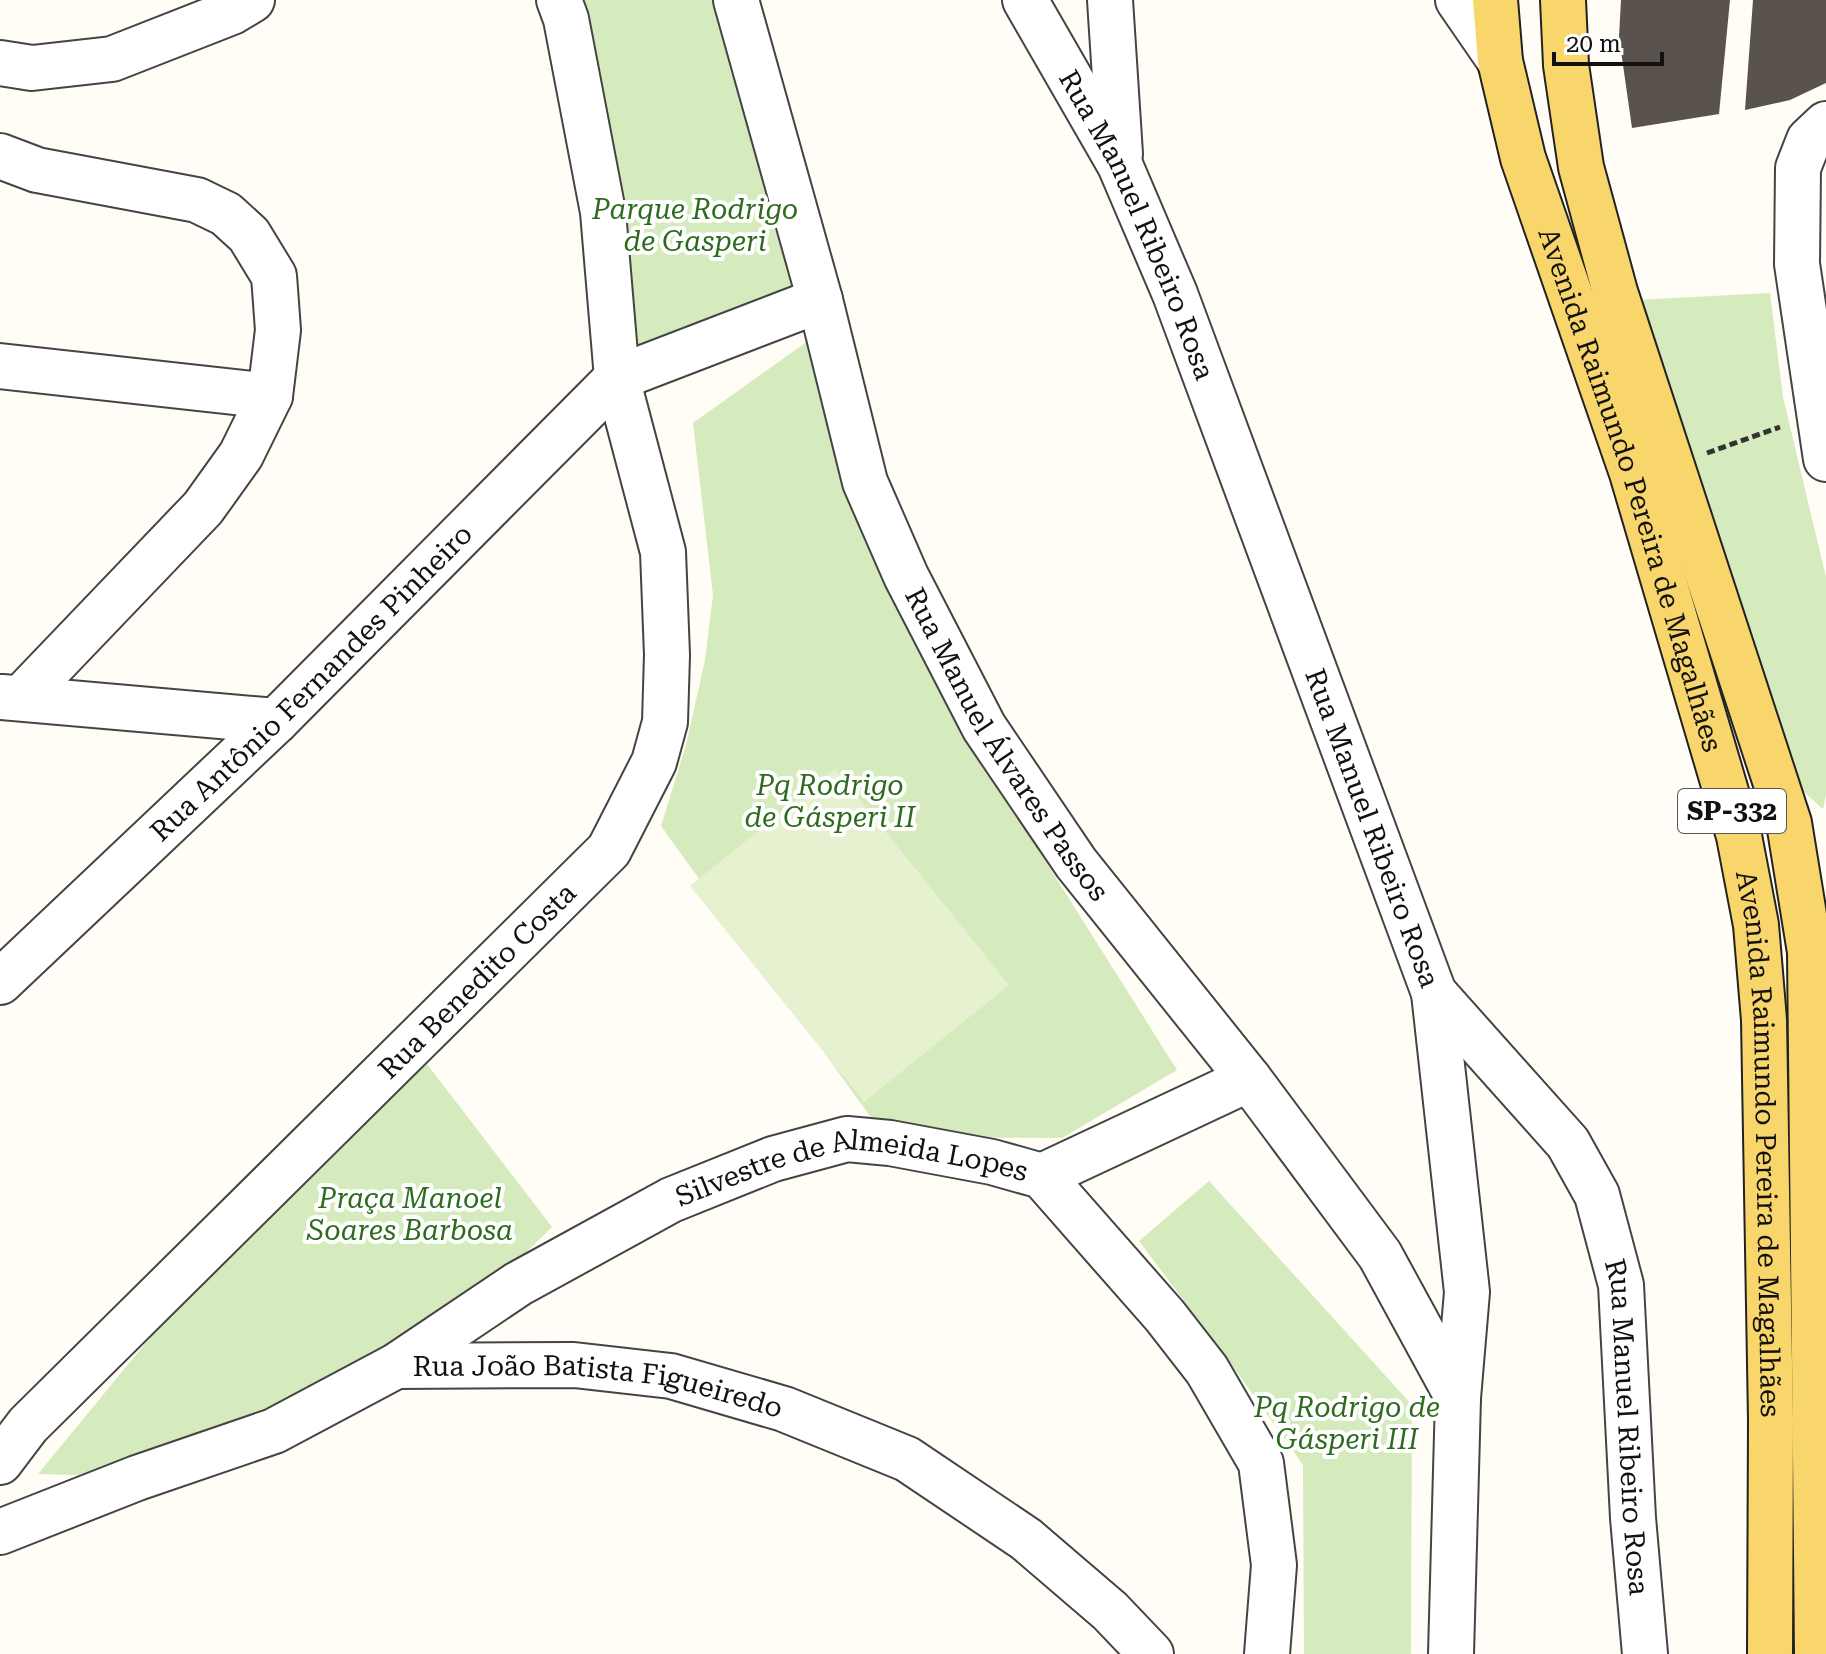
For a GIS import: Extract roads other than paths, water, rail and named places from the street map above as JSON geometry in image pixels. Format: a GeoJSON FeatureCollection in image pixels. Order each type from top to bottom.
{"type":"FeatureCollection","features":[{"type":"Feature","properties":{"kind":"main road","name":"Avenida Raimundo Pereira de Magalhães"},"geometry":{"type":"LineString","coordinates":[[1495,0],[1500,61],[1523,158],[1632,473],[1739,836],[1756,925],[1764,1020],[1771,1404],[1770,1654]]}},
{"type":"Feature","properties":{"kind":"main road","name":"Avenida Raimundo Pereira de Magalhães"},"geometry":{"type":"LineString","coordinates":[[1563,0],[1566,65],[1581,167],[1615,292],[1789,823],[1818,935],[1817,1654]]}},
{"type":"Feature","properties":{"kind":"street"},"geometry":{"type":"LineString","coordinates":[[0,63],[32,68],[112,59],[232,12],[252,0]]}},
{"type":"Feature","properties":{"kind":"street"},"geometry":{"type":"LineString","coordinates":[[559,0],[566,19],[603,212],[617,378]]}},
{"type":"Feature","properties":{"kind":"street","name":"Rua Manuel Álvares Passos"},"geometry":{"type":"LineString","coordinates":[[736,0],[820,300],[865,482],[906,576],[984,727],[1076,863],[1249,1079],[1380,1255],[1458,1398]]}},
{"type":"Feature","properties":{"kind":"street","name":"Rua Manuel Ribeiro Rosa"},"geometry":{"type":"LineString","coordinates":[[1025,0],[1120,165],[1175,294],[1434,993],[1568,1143],[1597,1195],[1621,1285],[1633,1518],[1645,1654]]}},
{"type":"Feature","properties":{"kind":"street"},"geometry":{"type":"LineString","coordinates":[[1110,0],[1120,165]]}},
{"type":"Feature","properties":{"kind":"street"},"geometry":{"type":"LineString","coordinates":[[1458,0],[1500,61]]}},
{"type":"Feature","properties":{"kind":"street"},"geometry":{"type":"LineString","coordinates":[[1826,124],[1809,140],[1798,168],[1797,264],[1826,459]]}},
{"type":"Feature","properties":{"kind":"street"},"geometry":{"type":"LineString","coordinates":[[0,156],[37,170],[197,200],[226,214],[249,235],[274,276],[278,330],[270,396],[241,455],[203,508],[11,697]]}},
{"type":"Feature","properties":{"kind":"street","name":"Rua Antônio Fernandes Pinheiro"},"geometry":{"type":"LineString","coordinates":[[0,982],[276,721],[617,378],[820,300]]}},
{"type":"Feature","properties":{"kind":"street"},"geometry":{"type":"LineString","coordinates":[[0,366],[270,396]]}},
{"type":"Feature","properties":{"kind":"street","name":"Rua Benedito Costa"},"geometry":{"type":"LineString","coordinates":[[0,1462],[28,1425],[609,850],[654,762],[665,722],[666,682],[663,552],[617,378]]}},
{"type":"Feature","properties":{"kind":"street"},"geometry":{"type":"LineString","coordinates":[[11,697],[276,721]]}},
{"type":"Feature","properties":{"kind":"street"},"geometry":{"type":"LineString","coordinates":[[1761,987],[1818,935]]}},
{"type":"Feature","properties":{"kind":"street"},"geometry":{"type":"LineString","coordinates":[[1434,993],[1467,1292],[1458,1398],[1451,1654]]}},
{"type":"Feature","properties":{"kind":"street"},"geometry":{"type":"LineString","coordinates":[[1042,1176],[1249,1079]]}},
{"type":"Feature","properties":{"kind":"street","name":"Silvestre de Almeida Lopes"},"geometry":{"type":"LineString","coordinates":[[396,1366],[518,1284],[567,1256],[671,1200],[773,1159],[847,1139],[890,1143],[978,1159],[1042,1176],[1165,1316],[1207,1370],[1261,1463],[1274,1565],[1267,1654]]}},
{"type":"Feature","properties":{"kind":"street","name":"Rua João Batista Figueiredo"},"geometry":{"type":"LineString","coordinates":[[0,1532],[137,1478],[274,1431],[396,1366],[574,1365],[671,1376],[784,1409],[907,1459],[1013,1530],[1110,1611],[1151,1654]]}},
{"type":"Feature","properties":{"kind":"park label","name":"Parque Rodrigo de Gasperi"},"geometry":{"type":"Point","coordinates":[695,225]}},
{"type":"Feature","properties":{"kind":"park label","name":"Pq Rodrigo de Gásperi II"},"geometry":{"type":"Point","coordinates":[830,801]}},
{"type":"Feature","properties":{"kind":"park label","name":"Praça Manoel Soares Barbosa"},"geometry":{"type":"Point","coordinates":[410,1214]}},
{"type":"Feature","properties":{"kind":"park label","name":"Pq Rodrigo de Gásperi III"},"geometry":{"type":"Point","coordinates":[1347,1423]}}]}
